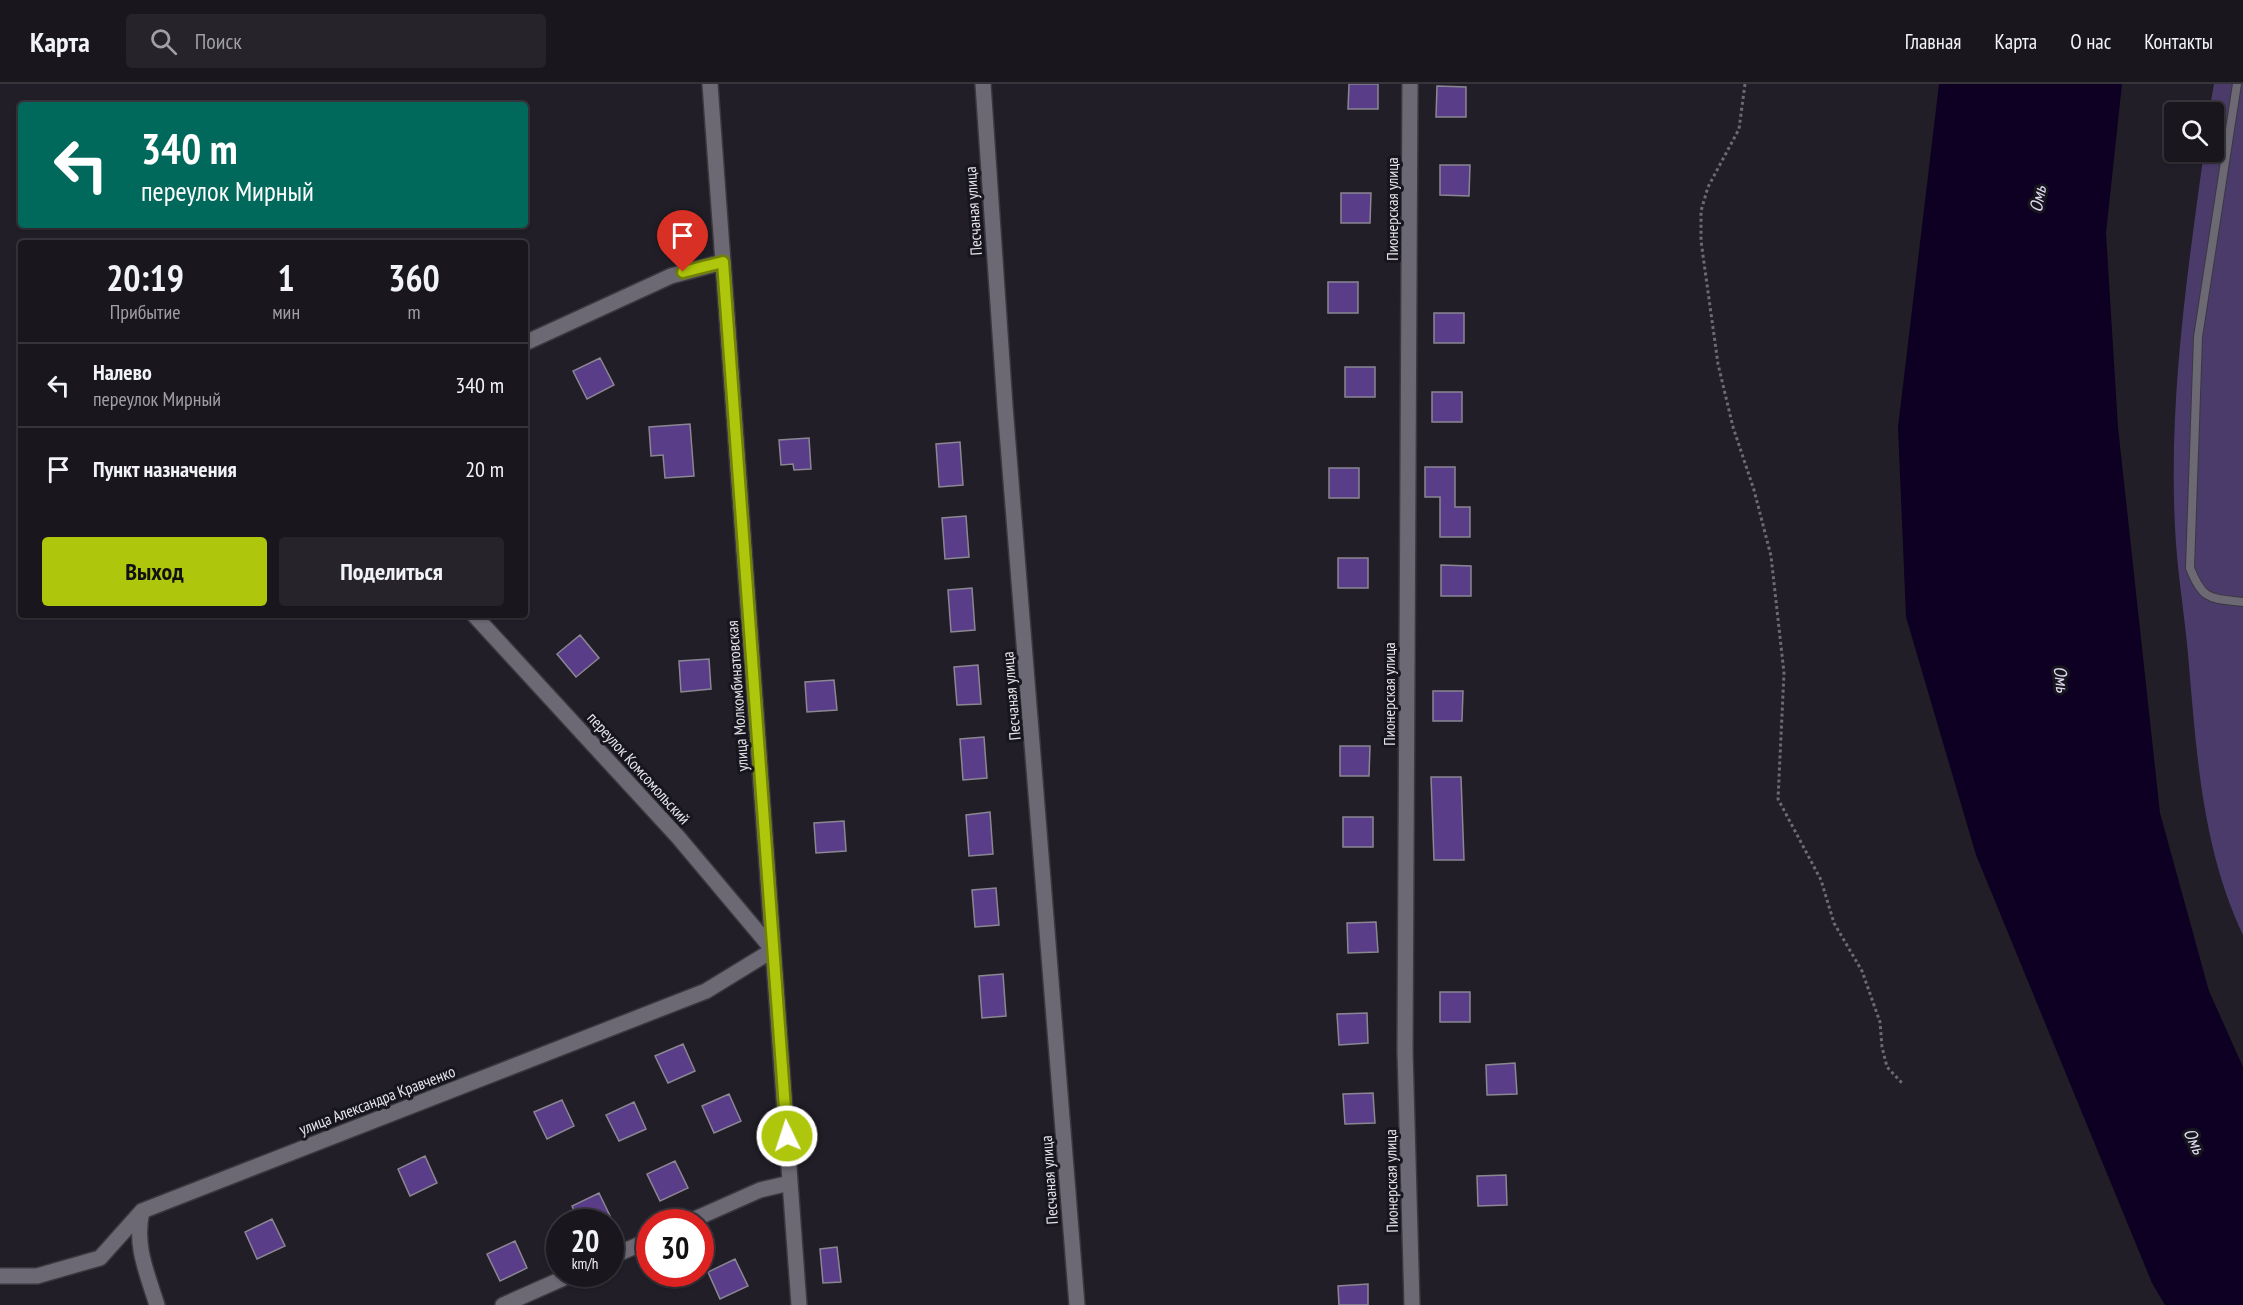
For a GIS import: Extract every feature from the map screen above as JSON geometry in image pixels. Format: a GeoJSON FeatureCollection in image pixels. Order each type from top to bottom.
{"type":"FeatureCollection","features":[{"type":"Feature","properties":{"kind":"street","name":"улица Молкомбинатовская"},"geometry":{"type":"LineString","coordinates":[[710,84],[799,1305]]}},
{"type":"Feature","properties":{"kind":"street","name":"Песчаная улица"},"geometry":{"type":"LineString","coordinates":[[983,84],[1005,406],[1077,1305]]}},
{"type":"Feature","properties":{"kind":"street","name":"Пионерская улица"},"geometry":{"type":"LineString","coordinates":[[1410,84],[1405,1051],[1412,1305]]}},
{"type":"Feature","properties":{"kind":"street"},"geometry":{"type":"LineString","coordinates":[[528,342],[671,276],[723,262]]}},
{"type":"Feature","properties":{"kind":"street","name":"переулок Комсомольский"},"geometry":{"type":"LineString","coordinates":[[477,618],[678,837],[773,950]]}},
{"type":"Feature","properties":{"kind":"street","name":"улица Александра Кравченко"},"geometry":{"type":"LineString","coordinates":[[0,1276],[37,1276],[100,1258],[142,1211],[706,991],[773,950]]}},
{"type":"Feature","properties":{"kind":"street"},"geometry":{"type":"LineString","coordinates":[[714,1210],[760,1190],[790,1183]]}},
{"type":"Feature","properties":{"kind":"street"},"geometry":{"type":"LineString","coordinates":[[142,1211],[138,1229],[139,1248],[157,1305]]}},
{"type":"Feature","properties":{"kind":"street"},"geometry":{"type":"LineString","coordinates":[[503,1305],[546,1286]]}},
{"type":"Feature","properties":{"kind":"lane"},"geometry":{"type":"LineString","coordinates":[[2237,84],[2198,337],[2190,568],[2199,589],[2209,598],[2243,602]]}},
{"type":"Feature","properties":{"kind":"path"},"geometry":{"type":"LineString","coordinates":[[1745,84],[1739,129],[1708,187],[1701,211],[1701,241],[1718,364],[1733,427],[1754,490],[1771,555],[1784,673],[1778,799],[1821,880],[1834,923],[1862,971],[1880,1022],[1882,1047],[1887,1067],[1902,1083]]}},
{"type":"Feature","properties":{"kind":"shaded area"},"geometry":{"type":"Polygon","coordinates":[[[2214,84],[2243,84],[2243,935],[2219,870],[2204,804],[2177,559],[2174,495],[2176,396],[2180,347],[2203,162],[2224,162],[2224,102],[2211,102],[2214,84]]]}},
{"type":"Feature","properties":{"kind":"water","name":"Омь"},"geometry":{"type":"Polygon","coordinates":[[[1939,84],[2122,84],[2106,233],[2118,427],[2160,813],[2209,991],[2243,1067],[2243,1305],[2165,1305],[2152,1283],[1976,855],[1906,617],[1898,427],[1939,84]]]}},
{"type":"Feature","properties":{"kind":"building"},"geometry":{"type":"Polygon","coordinates":[[[1349,84],[1378,84],[1378,109],[1348,109],[1349,84]]]}},
{"type":"Feature","properties":{"kind":"building"},"geometry":{"type":"Polygon","coordinates":[[[1437,86],[1466,87],[1466,117],[1436,117],[1437,86]]]}},
{"type":"Feature","properties":{"kind":"building"},"geometry":{"type":"Polygon","coordinates":[[[1440,165],[1470,165],[1469,196],[1440,195],[1440,165]]]}},
{"type":"Feature","properties":{"kind":"building"},"geometry":{"type":"Polygon","coordinates":[[[1341,193],[1371,193],[1370,223],[1341,223],[1341,193]]]}},
{"type":"Feature","properties":{"kind":"building"},"geometry":{"type":"Polygon","coordinates":[[[1328,282],[1358,282],[1358,313],[1328,313],[1328,282]]]}},
{"type":"Feature","properties":{"kind":"building"},"geometry":{"type":"Polygon","coordinates":[[[1434,313],[1464,313],[1464,343],[1434,343],[1434,313]]]}},
{"type":"Feature","properties":{"kind":"building"},"geometry":{"type":"Polygon","coordinates":[[[600,358],[614,385],[587,399],[573,371],[600,358]]]}},
{"type":"Feature","properties":{"kind":"building"},"geometry":{"type":"Polygon","coordinates":[[[1345,367],[1375,367],[1375,397],[1345,397],[1345,367]]]}},
{"type":"Feature","properties":{"kind":"building"},"geometry":{"type":"Polygon","coordinates":[[[1432,392],[1462,392],[1462,422],[1432,422],[1432,392]]]}},
{"type":"Feature","properties":{"kind":"building"},"geometry":{"type":"Polygon","coordinates":[[[690,424],[694,476],[665,478],[663,455],[651,456],[649,427],[690,424]]]}},
{"type":"Feature","properties":{"kind":"building"},"geometry":{"type":"Polygon","coordinates":[[[809,438],[811,469],[794,470],[793,464],[781,465],[779,440],[809,438]]]}},
{"type":"Feature","properties":{"kind":"building"},"geometry":{"type":"Polygon","coordinates":[[[960,442],[963,485],[939,487],[936,444],[960,442]]]}},
{"type":"Feature","properties":{"kind":"building"},"geometry":{"type":"Polygon","coordinates":[[[1425,467],[1455,467],[1455,507],[1470,507],[1470,537],[1440,537],[1440,497],[1425,497],[1425,467]]]}},
{"type":"Feature","properties":{"kind":"building"},"geometry":{"type":"Polygon","coordinates":[[[1329,468],[1359,468],[1359,498],[1329,498],[1329,468]]]}},
{"type":"Feature","properties":{"kind":"building"},"geometry":{"type":"Polygon","coordinates":[[[966,516],[969,557],[945,559],[942,518],[966,516]]]}},
{"type":"Feature","properties":{"kind":"building"},"geometry":{"type":"Polygon","coordinates":[[[1338,558],[1368,558],[1368,588],[1338,588],[1338,558]]]}},
{"type":"Feature","properties":{"kind":"building"},"geometry":{"type":"Polygon","coordinates":[[[1441,565],[1471,566],[1471,596],[1441,596],[1441,565]]]}},
{"type":"Feature","properties":{"kind":"building"},"geometry":{"type":"Polygon","coordinates":[[[972,588],[975,630],[951,632],[948,590],[972,588]]]}},
{"type":"Feature","properties":{"kind":"building"},"geometry":{"type":"Polygon","coordinates":[[[580,635],[599,658],[576,677],[557,654],[580,635]]]}},
{"type":"Feature","properties":{"kind":"building"},"geometry":{"type":"Polygon","coordinates":[[[709,659],[711,689],[681,692],[679,661],[709,659]]]}},
{"type":"Feature","properties":{"kind":"building"},"geometry":{"type":"Polygon","coordinates":[[[978,665],[981,704],[957,705],[954,667],[978,665]]]}},
{"type":"Feature","properties":{"kind":"building"},"geometry":{"type":"Polygon","coordinates":[[[834,680],[837,710],[807,712],[805,682],[834,680]]]}},
{"type":"Feature","properties":{"kind":"building"},"geometry":{"type":"Polygon","coordinates":[[[1433,691],[1463,691],[1462,721],[1433,721],[1433,691]]]}},
{"type":"Feature","properties":{"kind":"building"},"geometry":{"type":"Polygon","coordinates":[[[984,737],[987,778],[963,780],[960,739],[984,737]]]}},
{"type":"Feature","properties":{"kind":"building"},"geometry":{"type":"Polygon","coordinates":[[[1340,746],[1370,746],[1369,776],[1340,776],[1340,746]]]}},
{"type":"Feature","properties":{"kind":"building"},"geometry":{"type":"Polygon","coordinates":[[[1431,777],[1461,777],[1464,860],[1434,860],[1431,777]]]}},
{"type":"Feature","properties":{"kind":"building"},"geometry":{"type":"Polygon","coordinates":[[[990,812],[993,854],[969,856],[966,815],[990,812]]]}},
{"type":"Feature","properties":{"kind":"building"},"geometry":{"type":"Polygon","coordinates":[[[1343,817],[1373,817],[1373,847],[1343,847],[1343,817]]]}},
{"type":"Feature","properties":{"kind":"building"},"geometry":{"type":"Polygon","coordinates":[[[844,821],[846,851],[816,853],[814,823],[844,821]]]}},
{"type":"Feature","properties":{"kind":"building"},"geometry":{"type":"Polygon","coordinates":[[[996,888],[999,925],[975,927],[972,890],[996,888]]]}},
{"type":"Feature","properties":{"kind":"building"},"geometry":{"type":"Polygon","coordinates":[[[1376,922],[1378,952],[1348,953],[1347,923],[1376,922]]]}},
{"type":"Feature","properties":{"kind":"building"},"geometry":{"type":"Polygon","coordinates":[[[1003,974],[1006,1016],[982,1018],[979,976],[1003,974]]]}},
{"type":"Feature","properties":{"kind":"building"},"geometry":{"type":"Polygon","coordinates":[[[1440,992],[1470,992],[1470,1022],[1440,1022],[1440,992]]]}},
{"type":"Feature","properties":{"kind":"building"},"geometry":{"type":"Polygon","coordinates":[[[1367,1013],[1368,1043],[1339,1045],[1337,1014],[1367,1013]]]}},
{"type":"Feature","properties":{"kind":"building"},"geometry":{"type":"Polygon","coordinates":[[[683,1044],[695,1071],[668,1083],[655,1056],[683,1044]]]}},
{"type":"Feature","properties":{"kind":"building"},"geometry":{"type":"Polygon","coordinates":[[[1515,1063],[1517,1094],[1487,1095],[1486,1065],[1515,1063]]]}},
{"type":"Feature","properties":{"kind":"building"},"geometry":{"type":"Polygon","coordinates":[[[1373,1093],[1375,1123],[1345,1124],[1343,1094],[1373,1093]]]}},
{"type":"Feature","properties":{"kind":"building"},"geometry":{"type":"Polygon","coordinates":[[[729,1094],[741,1121],[714,1133],[702,1106],[729,1094]]]}},
{"type":"Feature","properties":{"kind":"building"},"geometry":{"type":"Polygon","coordinates":[[[562,1100],[574,1126],[547,1139],[534,1112],[562,1100]]]}},
{"type":"Feature","properties":{"kind":"building"},"geometry":{"type":"Polygon","coordinates":[[[634,1102],[646,1129],[619,1141],[606,1115],[634,1102]]]}},
{"type":"Feature","properties":{"kind":"building"},"geometry":{"type":"Polygon","coordinates":[[[425,1156],[437,1183],[410,1196],[398,1169],[425,1156]]]}},
{"type":"Feature","properties":{"kind":"building"},"geometry":{"type":"Polygon","coordinates":[[[675,1161],[688,1188],[660,1201],[647,1174],[675,1161]]]}},
{"type":"Feature","properties":{"kind":"building"},"geometry":{"type":"Polygon","coordinates":[[[1506,1175],[1507,1205],[1478,1206],[1477,1176],[1506,1175]]]}},
{"type":"Feature","properties":{"kind":"building"},"geometry":{"type":"Polygon","coordinates":[[[599,1193],[607,1209],[574,1209],[572,1206],[599,1193]]]}},
{"type":"Feature","properties":{"kind":"building"},"geometry":{"type":"Polygon","coordinates":[[[272,1219],[285,1246],[257,1259],[245,1232],[272,1219]]]}},
{"type":"Feature","properties":{"kind":"building"},"geometry":{"type":"Polygon","coordinates":[[[515,1241],[527,1268],[500,1281],[487,1254],[515,1241]]]}},
{"type":"Feature","properties":{"kind":"building"},"geometry":{"type":"Polygon","coordinates":[[[837,1247],[841,1282],[823,1283],[820,1249],[837,1247]]]}},
{"type":"Feature","properties":{"kind":"building"},"geometry":{"type":"Polygon","coordinates":[[[735,1259],[748,1286],[720,1299],[714,1286],[714,1269],[735,1259]]]}},
{"type":"Feature","properties":{"kind":"building"},"geometry":{"type":"Polygon","coordinates":[[[1368,1284],[1368,1305],[1339,1305],[1338,1286],[1368,1284]]]}},
{"type":"Feature","properties":{"kind":"route"},"geometry":{"type":"LineString","coordinates":[[683,272],[723,262],[787,1136]]}}]}
